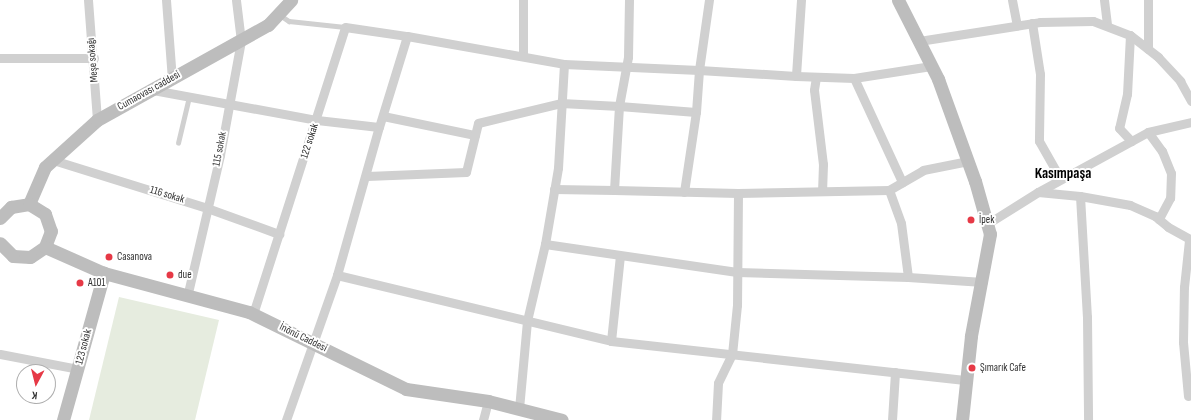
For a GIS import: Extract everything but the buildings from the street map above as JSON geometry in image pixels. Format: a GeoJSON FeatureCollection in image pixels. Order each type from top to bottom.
{"type":"FeatureCollection","features":[{"type":"Feature","properties":{"kind":"main road","name":"Cumaovası caddesi"},"geometry":{"type":"LineString","coordinates":[[29,204],[45,167],[97,120],[268,25],[291,0]]}},
{"type":"Feature","properties":{"kind":"main road"},"geometry":{"type":"LineString","coordinates":[[898,0],[931,66],[968,161],[990,234],[983,282],[971,336],[962,420]]}},
{"type":"Feature","properties":{"kind":"main road"},"geometry":{"type":"LineString","coordinates":[[0,218],[11,207],[29,204],[41,211],[49,222],[50,240],[45,248],[38,254],[22,258],[6,251],[0,243]]}},
{"type":"Feature","properties":{"kind":"main road","name":"İnönü Caddesi"},"geometry":{"type":"LineString","coordinates":[[45,248],[104,273],[253,314],[406,389],[488,401],[562,420]]}},
{"type":"Feature","properties":{"kind":"main road","name":"123 sokak"},"geometry":{"type":"LineString","coordinates":[[64,420],[104,273]]}},
{"type":"Feature","properties":{"kind":"street","name":"Meşe sokağı"},"geometry":{"type":"LineString","coordinates":[[88,0],[94,58],[97,120]]}},
{"type":"Feature","properties":{"kind":"street"},"geometry":{"type":"LineString","coordinates":[[166,0],[172,79]]}},
{"type":"Feature","properties":{"kind":"street","name":"115 sokak"},"geometry":{"type":"LineString","coordinates":[[187,297],[208,208],[241,41],[236,0]]}},
{"type":"Feature","properties":{"kind":"street"},"geometry":{"type":"LineString","coordinates":[[523,0],[523,56]]}},
{"type":"Feature","properties":{"kind":"street"},"geometry":{"type":"LineString","coordinates":[[614,190],[619,106],[626,67],[629,0]]}},
{"type":"Feature","properties":{"kind":"street"},"geometry":{"type":"LineString","coordinates":[[684,192],[696,112],[699,70],[710,0]]}},
{"type":"Feature","properties":{"kind":"street"},"geometry":{"type":"LineString","coordinates":[[796,76],[801,0]]}},
{"type":"Feature","properties":{"kind":"street"},"geometry":{"type":"LineString","coordinates":[[1012,0],[1017,26]]}},
{"type":"Feature","properties":{"kind":"street"},"geometry":{"type":"LineString","coordinates":[[1104,0],[1107,26]]}},
{"type":"Feature","properties":{"kind":"street"},"geometry":{"type":"LineString","coordinates":[[1148,0],[1148,49]]}},
{"type":"Feature","properties":{"kind":"street"},"geometry":{"type":"LineString","coordinates":[[919,41],[1032,23],[1093,21],[1130,35],[1148,49],[1180,81],[1191,100]]}},
{"type":"Feature","properties":{"kind":"street"},"geometry":{"type":"LineString","coordinates":[[1032,23],[1040,74],[1038,141],[1060,178]]}},
{"type":"Feature","properties":{"kind":"street"},"geometry":{"type":"LineString","coordinates":[[345,27],[407,36],[564,64],[854,78],[931,66]]}},
{"type":"Feature","properties":{"kind":"street","name":"122 sokak"},"geometry":{"type":"LineString","coordinates":[[253,314],[280,234],[345,27]]}},
{"type":"Feature","properties":{"kind":"street"},"geometry":{"type":"LineString","coordinates":[[1130,35],[1127,94],[1119,128],[1131,141]]}},
{"type":"Feature","properties":{"kind":"street"},"geometry":{"type":"LineString","coordinates":[[286,420],[315,344],[337,275],[367,176],[378,127],[383,116],[407,36]]}},
{"type":"Feature","properties":{"kind":"street"},"geometry":{"type":"LineString","coordinates":[[0,58],[94,58]]}},
{"type":"Feature","properties":{"kind":"street"},"geometry":{"type":"LineString","coordinates":[[519,409],[527,321],[545,244],[554,189],[564,64]]}},
{"type":"Feature","properties":{"kind":"street"},"geometry":{"type":"LineString","coordinates":[[816,77],[814,90],[823,164],[822,191]]}},
{"type":"Feature","properties":{"kind":"street"},"geometry":{"type":"LineString","coordinates":[[854,78],[902,182]]}},
{"type":"Feature","properties":{"kind":"street"},"geometry":{"type":"LineString","coordinates":[[153,90],[316,120],[378,127]]}},
{"type":"Feature","properties":{"kind":"street"},"geometry":{"type":"LineString","coordinates":[[367,176],[466,172],[478,123],[561,103],[696,112]]}},
{"type":"Feature","properties":{"kind":"street"},"geometry":{"type":"LineString","coordinates":[[383,116],[475,135]]}},
{"type":"Feature","properties":{"kind":"street"},"geometry":{"type":"LineString","coordinates":[[987,224],[1060,178],[1148,132],[1191,122]]}},
{"type":"Feature","properties":{"kind":"street"},"geometry":{"type":"LineString","coordinates":[[1148,132],[1162,151],[1171,173],[1170,198],[1159,219]]}},
{"type":"Feature","properties":{"kind":"street","name":"116 sokak"},"geometry":{"type":"LineString","coordinates":[[53,160],[208,208],[280,234]]}},
{"type":"Feature","properties":{"kind":"street"},"geometry":{"type":"LineString","coordinates":[[554,189],[684,192],[889,190],[923,170],[968,161]]}},
{"type":"Feature","properties":{"kind":"street"},"geometry":{"type":"LineString","coordinates":[[889,190],[901,223],[908,277]]}},
{"type":"Feature","properties":{"kind":"street"},"geometry":{"type":"LineString","coordinates":[[716,420],[718,382],[732,354],[737,272],[738,192]]}},
{"type":"Feature","properties":{"kind":"street"},"geometry":{"type":"LineString","coordinates":[[1038,192],[1080,196],[1130,205],[1159,219],[1190,240],[1184,287],[1183,342],[1188,396]]}},
{"type":"Feature","properties":{"kind":"street"},"geometry":{"type":"LineString","coordinates":[[1080,196],[1087,317],[1088,420]]}},
{"type":"Feature","properties":{"kind":"street"},"geometry":{"type":"LineString","coordinates":[[545,244],[737,272],[908,277],[983,282]]}},
{"type":"Feature","properties":{"kind":"street"},"geometry":{"type":"LineString","coordinates":[[611,341],[620,255]]}},
{"type":"Feature","properties":{"kind":"street"},"geometry":{"type":"LineString","coordinates":[[337,275],[611,341],[967,380]]}},
{"type":"Feature","properties":{"kind":"street"},"geometry":{"type":"LineString","coordinates":[[0,354],[78,369]]}},
{"type":"Feature","properties":{"kind":"street"},"geometry":{"type":"LineString","coordinates":[[892,420],[895,372]]}},
{"type":"Feature","properties":{"kind":"street"},"geometry":{"type":"LineString","coordinates":[[483,420],[488,401]]}},
{"type":"Feature","properties":{"kind":"lane"},"geometry":{"type":"LineString","coordinates":[[278,14],[289,21],[345,27]]}},
{"type":"Feature","properties":{"kind":"lane"},"geometry":{"type":"LineString","coordinates":[[178,144],[189,97]]}},
{"type":"Feature","properties":{"kind":"shaded area"},"geometry":{"type":"Polygon","coordinates":[[[119,297],[219,320],[195,420],[89,420],[119,297]]]}},
{"type":"Feature","properties":{"kind":"place","name":"İpek"},"geometry":{"type":"Point","coordinates":[971,220]}},
{"type":"Feature","properties":{"kind":"place","name":"Casanova"},"geometry":{"type":"Point","coordinates":[109,257]}},
{"type":"Feature","properties":{"kind":"place","name":"due"},"geometry":{"type":"Point","coordinates":[170,275]}},
{"type":"Feature","properties":{"kind":"place","name":"A101"},"geometry":{"type":"Point","coordinates":[80,283]}},
{"type":"Feature","properties":{"kind":"place","name":"Şımarık Cafe"},"geometry":{"type":"Point","coordinates":[972,368]}},
{"type":"Feature","properties":{"kind":"district","name":"Kasımpaşa"},"geometry":{"type":"Point","coordinates":[1063,174]}}]}
